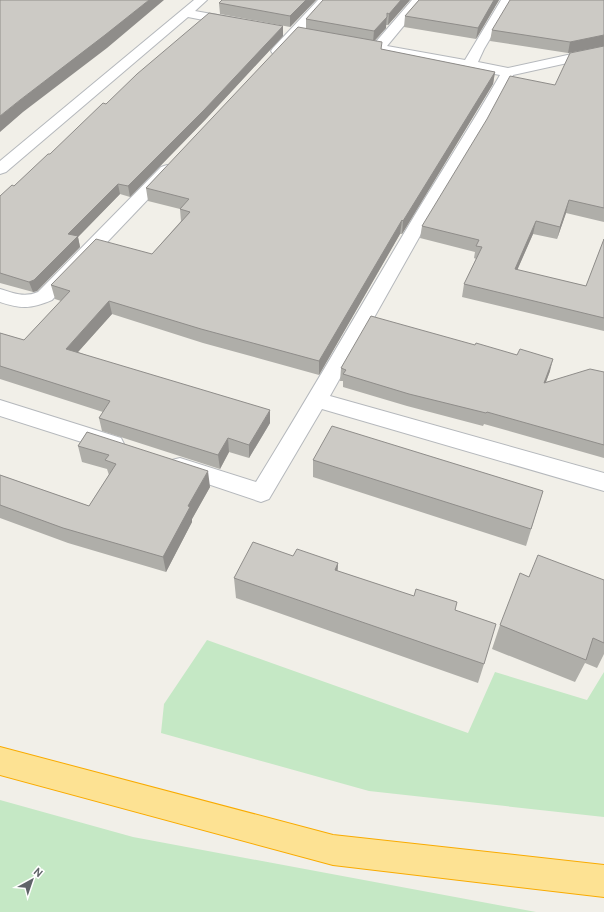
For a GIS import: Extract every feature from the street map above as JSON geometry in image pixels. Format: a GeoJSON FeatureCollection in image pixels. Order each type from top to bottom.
{"type":"FeatureCollection","features":[{"type":"Feature","properties":{"kind":"highway"},"geometry":{"type":"LineString","coordinates":[[0,761],[333,850],[604,881]]}},
{"type":"Feature","properties":{"kind":"street"},"geometry":{"type":"LineString","coordinates":[[0,169],[201,0]]}},
{"type":"Feature","properties":{"kind":"street"},"geometry":{"type":"LineString","coordinates":[[302,35],[298,28],[325,0]]}},
{"type":"Feature","properties":{"kind":"street"},"geometry":{"type":"LineString","coordinates":[[377,49],[419,0]]}},
{"type":"Feature","properties":{"kind":"street"},"geometry":{"type":"LineString","coordinates":[[469,66],[477,49],[507,0]]}},
{"type":"Feature","properties":{"kind":"street"},"geometry":{"type":"LineString","coordinates":[[185,13],[248,24]]}},
{"type":"Feature","properties":{"kind":"street"},"geometry":{"type":"LineString","coordinates":[[279,30],[302,35]]}},
{"type":"Feature","properties":{"kind":"street"},"geometry":{"type":"LineString","coordinates":[[268,62],[302,35]]}},
{"type":"Feature","properties":{"kind":"street"},"geometry":{"type":"LineString","coordinates":[[347,43],[508,72],[604,51]]}},
{"type":"Feature","properties":{"kind":"street"},"geometry":{"type":"LineString","coordinates":[[571,58],[604,64]]}},
{"type":"Feature","properties":{"kind":"street"},"geometry":{"type":"LineString","coordinates":[[164,461],[261,493],[317,400],[412,234],[476,130],[508,72]]}},
{"type":"Feature","properties":{"kind":"street"},"geometry":{"type":"LineString","coordinates":[[0,296],[22,302],[35,300],[45,296],[178,159]]}},
{"type":"Feature","properties":{"kind":"street"},"geometry":{"type":"LineString","coordinates":[[317,400],[604,482]]}},
{"type":"Feature","properties":{"kind":"street"},"geometry":{"type":"LineString","coordinates":[[0,408],[127,449]]}},
{"type":"Feature","properties":{"kind":"green space"},"geometry":{"type":"Polygon","coordinates":[[[207,640],[468,733],[495,672],[587,700],[604,672],[604,817],[369,791],[161,733],[164,704],[207,640]]]}},
{"type":"Feature","properties":{"kind":"green space"},"geometry":{"type":"Polygon","coordinates":[[[0,800],[133,837],[536,912],[0,912],[0,800]]]}},
{"type":"Feature","properties":{"kind":"building"},"geometry":{"type":"Polygon","coordinates":[[[0,0],[149,0],[0,116],[0,0]]]}},
{"type":"Feature","properties":{"kind":"building"},"geometry":{"type":"Polygon","coordinates":[[[222,0],[306,0],[290,16],[219,3],[222,0]]]}},
{"type":"Feature","properties":{"kind":"building"},"geometry":{"type":"Polygon","coordinates":[[[323,0],[401,0],[389,14],[387,13],[387,17],[374,31],[306,19],[323,0]]]}},
{"type":"Feature","properties":{"kind":"building"},"geometry":{"type":"Polygon","coordinates":[[[419,0],[494,0],[478,28],[405,16],[419,0]]]}},
{"type":"Feature","properties":{"kind":"building"},"geometry":{"type":"Polygon","coordinates":[[[510,0],[604,0],[604,35],[570,42],[492,30],[510,0]]]}},
{"type":"Feature","properties":{"kind":"building"},"geometry":{"type":"Polygon","coordinates":[[[209,13],[283,26],[204,110],[128,186],[118,184],[68,234],[78,236],[34,280],[29,282],[0,273],[0,196],[12,185],[14,186],[48,154],[50,154],[103,103],[106,104],[137,74],[209,13]]]}},
{"type":"Feature","properties":{"kind":"building"},"geometry":{"type":"Polygon","coordinates":[[[298,27],[382,42],[381,49],[495,72],[403,221],[402,220],[319,361],[201,329],[109,301],[66,349],[270,410],[249,445],[228,438],[218,455],[99,418],[110,401],[0,366],[0,333],[24,340],[70,291],[51,285],[96,239],[152,254],[190,212],[180,209],[189,199],[146,188],[298,27]]]}},
{"type":"Feature","properties":{"kind":"building"},"geometry":{"type":"Polygon","coordinates":[[[604,46],[604,208],[569,200],[560,227],[536,221],[515,269],[586,286],[604,239],[604,318],[464,284],[482,247],[476,246],[479,240],[422,226],[487,119],[510,76],[555,85],[570,53],[604,46]]]}},
{"type":"Feature","properties":{"kind":"building"},"geometry":{"type":"Polygon","coordinates":[[[371,316],[517,355],[520,349],[553,359],[544,383],[590,369],[604,372],[604,445],[487,412],[409,394],[343,374],[346,370],[341,368],[371,316]]]}},
{"type":"Feature","properties":{"kind":"building"},"geometry":{"type":"Polygon","coordinates":[[[332,426],[543,491],[531,529],[313,460],[332,426]]]}},
{"type":"Feature","properties":{"kind":"building"},"geometry":{"type":"Polygon","coordinates":[[[87,432],[208,471],[188,506],[190,507],[163,557],[63,528],[0,505],[0,475],[89,506],[116,464],[105,460],[109,455],[78,446],[87,432]]]}},
{"type":"Feature","properties":{"kind":"building"},"geometry":{"type":"Polygon","coordinates":[[[253,542],[293,556],[297,549],[338,563],[335,570],[414,596],[416,589],[457,602],[455,610],[496,624],[484,664],[234,578],[253,542]]]}},
{"type":"Feature","properties":{"kind":"building"},"geometry":{"type":"Polygon","coordinates":[[[538,555],[604,580],[604,643],[593,638],[586,660],[500,625],[520,573],[529,577],[538,555]]]}}]}
